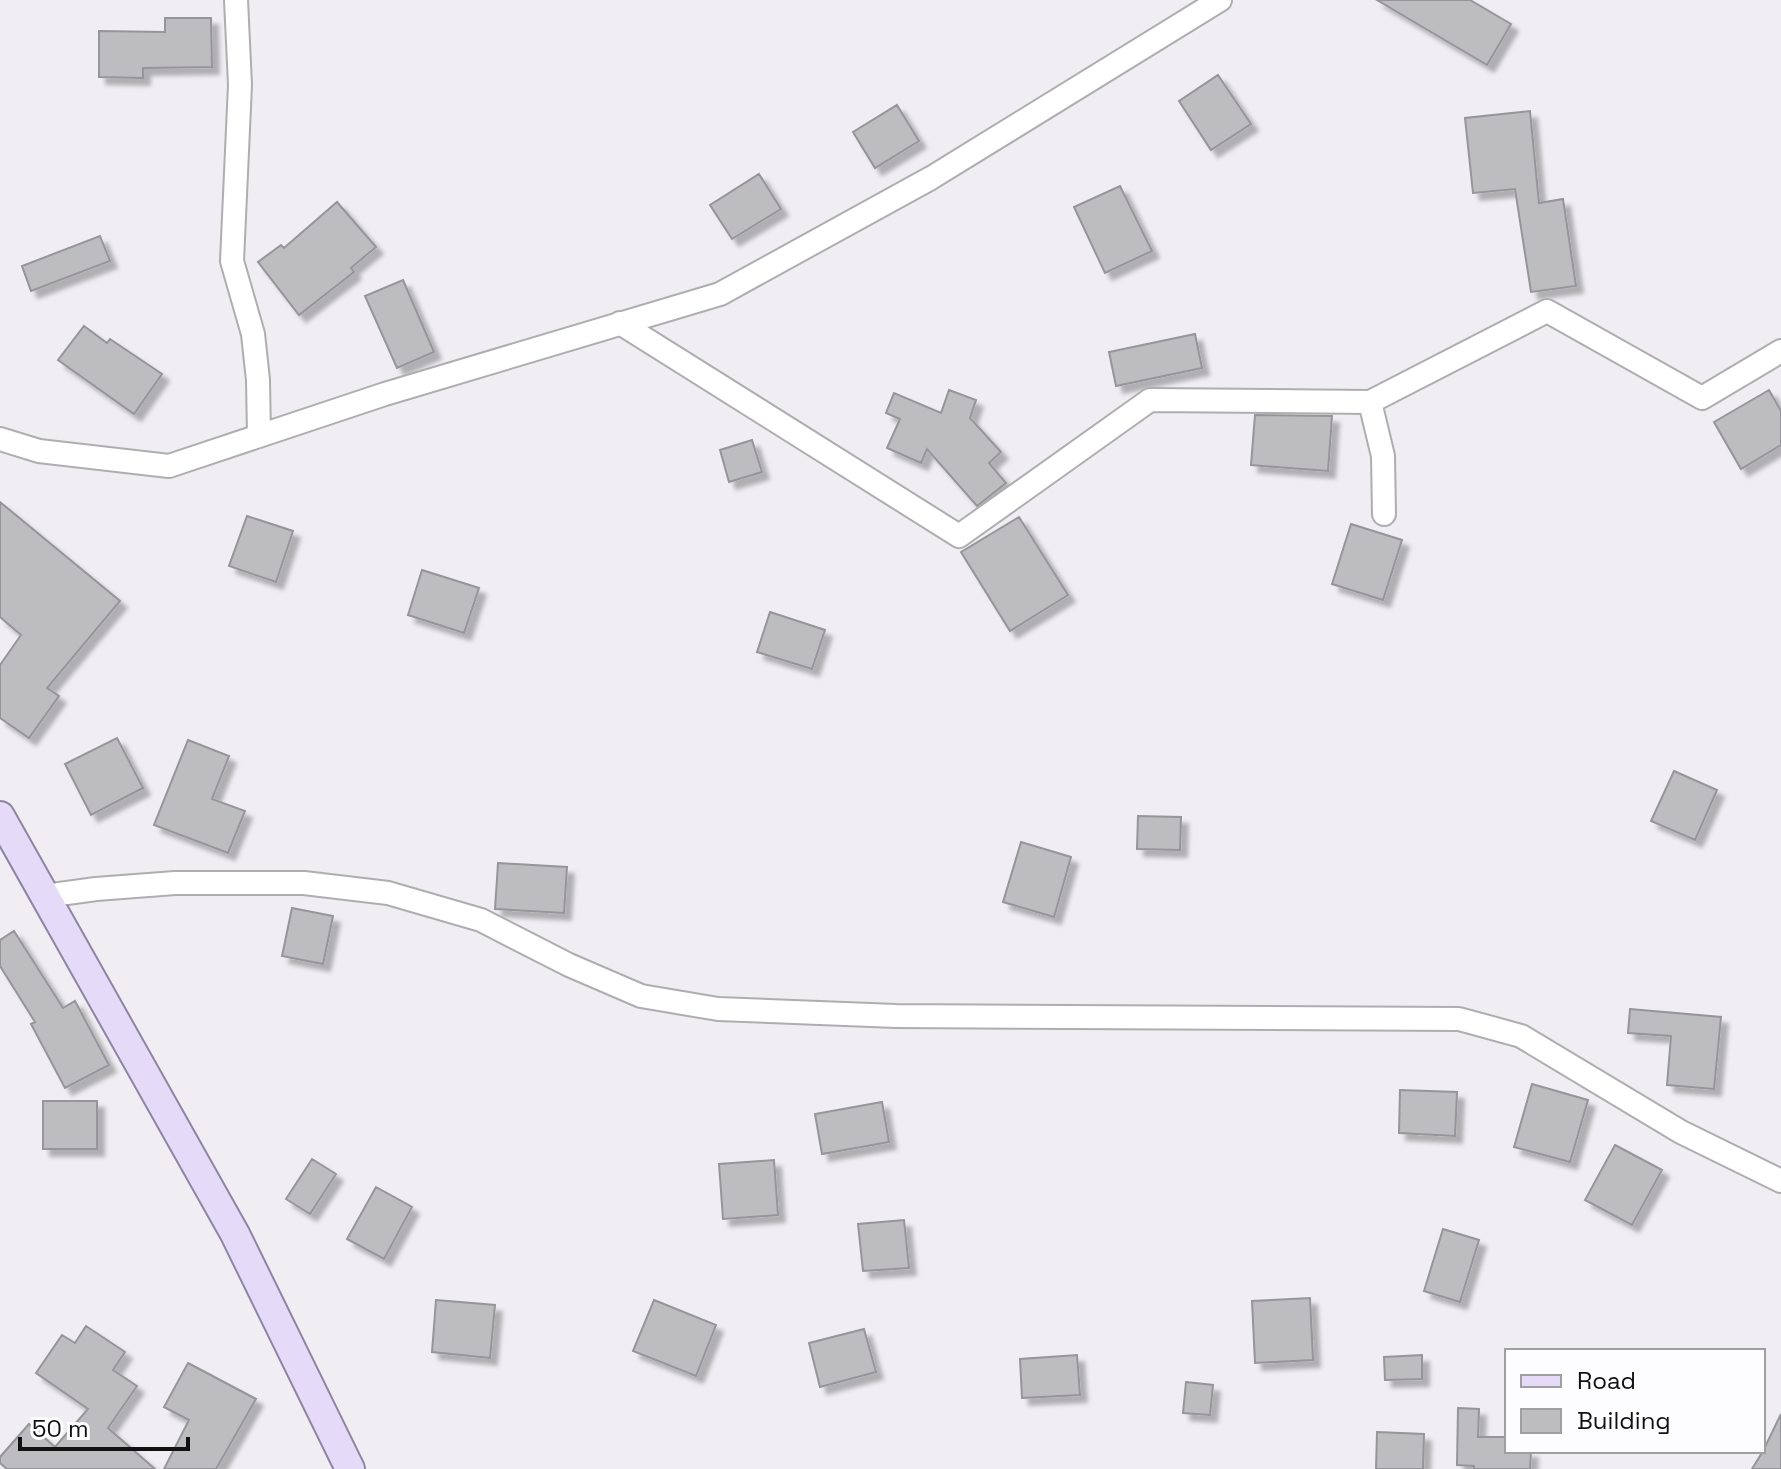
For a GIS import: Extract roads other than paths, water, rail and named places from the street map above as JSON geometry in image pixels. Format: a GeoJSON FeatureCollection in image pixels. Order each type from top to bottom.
{"type":"FeatureCollection","features":[{"type":"Feature","properties":{"kind":"main road"},"geometry":{"type":"LineString","coordinates":[[0,816],[235,1234],[350,1469]]}},
{"type":"Feature","properties":{"kind":"street"},"geometry":{"type":"LineString","coordinates":[[236,0],[240,85],[232,261],[253,334],[259,436]]}},
{"type":"Feature","properties":{"kind":"street"},"geometry":{"type":"LineString","coordinates":[[0,439],[39,451],[169,466],[385,394],[720,294],[931,178],[1220,0]]}},
{"type":"Feature","properties":{"kind":"street"},"geometry":{"type":"LineString","coordinates":[[620,323],[959,536],[1150,400],[1370,402],[1547,311],[1702,398],[1781,351]]}},
{"type":"Feature","properties":{"kind":"street"},"geometry":{"type":"LineString","coordinates":[[1370,402],[1383,456],[1384,514]]}},
{"type":"Feature","properties":{"kind":"street"},"geometry":{"type":"LineString","coordinates":[[45,896],[175,883],[304,883],[388,893],[481,920],[569,965],[641,996],[718,1009],[896,1016],[1459,1019],[1521,1036],[1681,1132],[1781,1181]]}}]}
